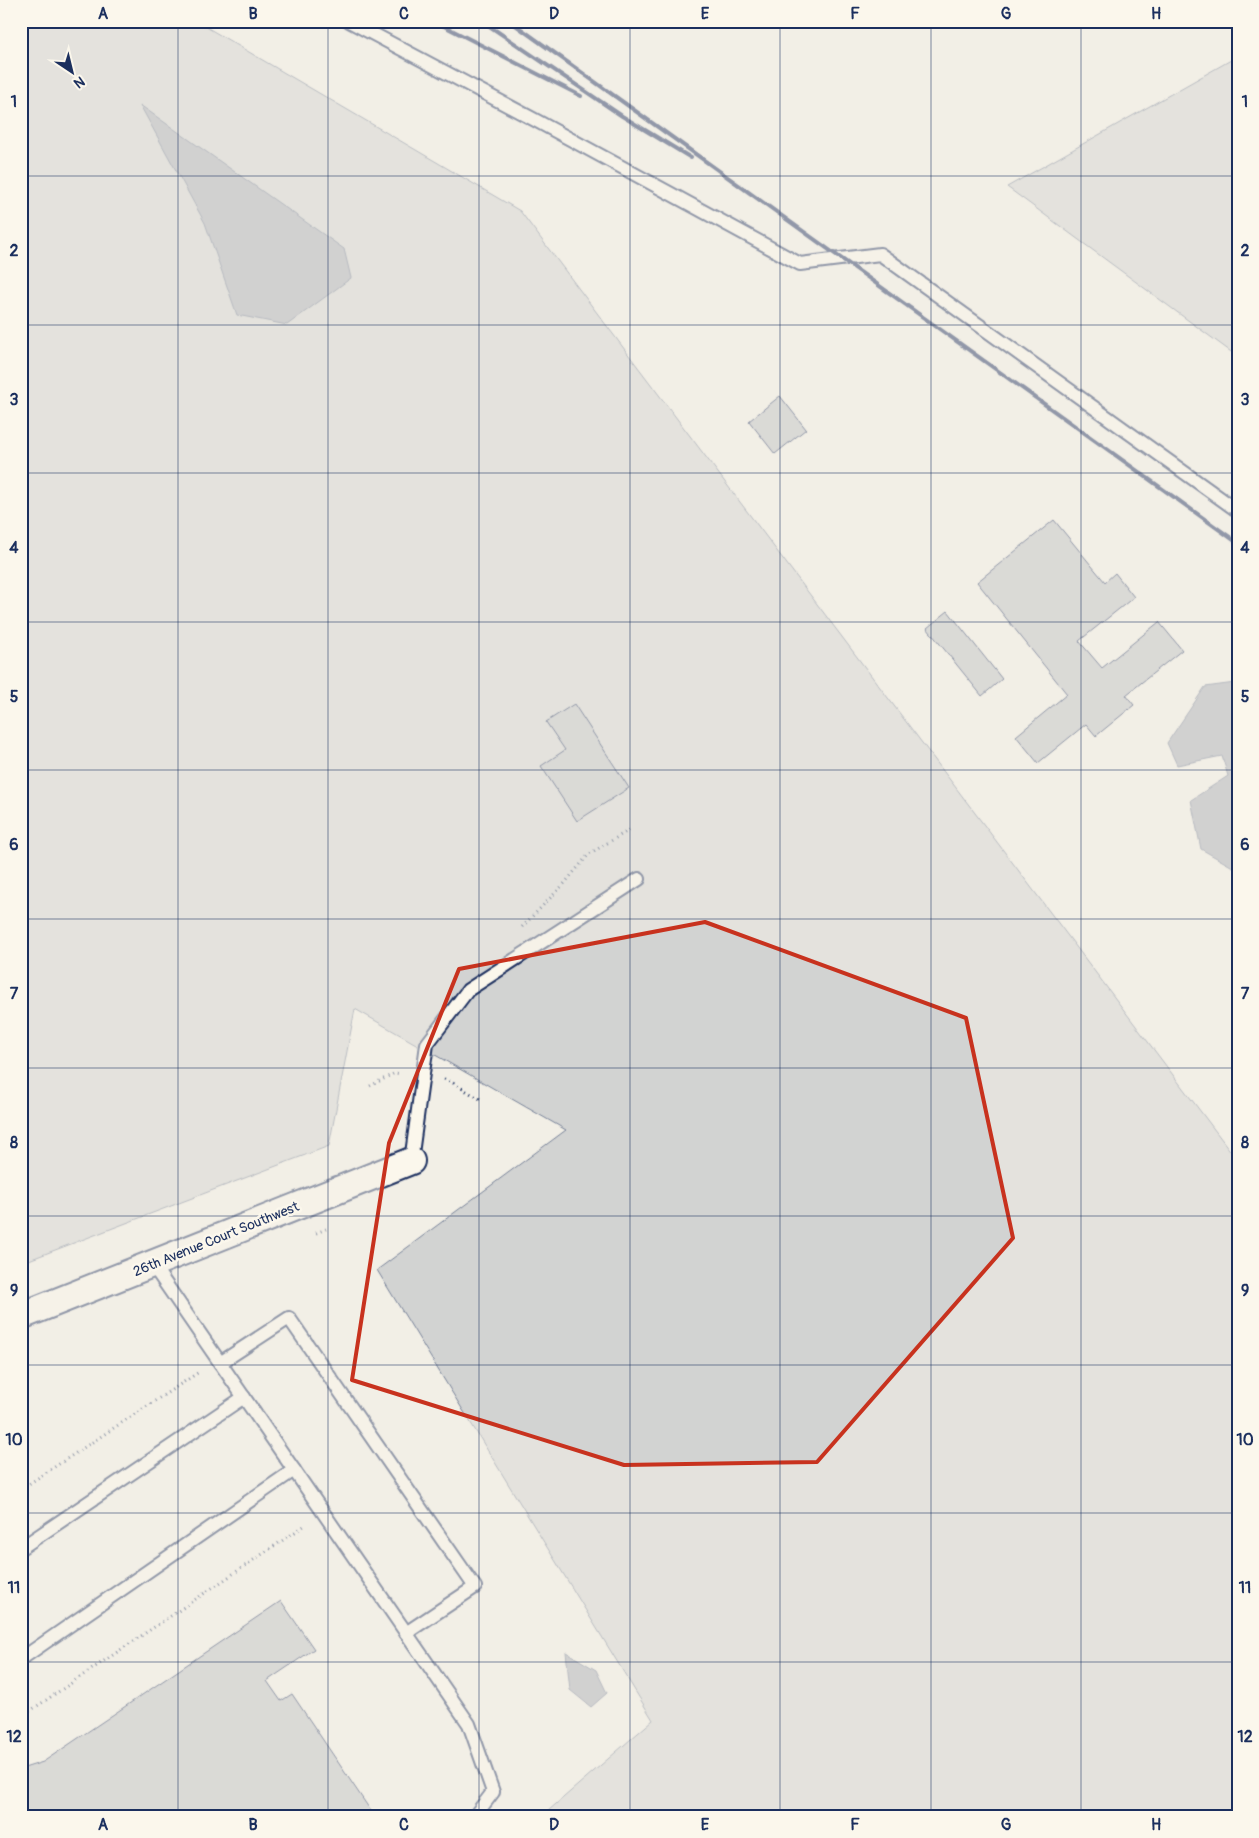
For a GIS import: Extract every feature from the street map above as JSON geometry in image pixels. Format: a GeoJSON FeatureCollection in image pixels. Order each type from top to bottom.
{"type":"FeatureCollection","features":[{"type":"Feature","properties":{"kind":"street","name":"26th Avenue Court Southwest"},"geometry":{"type":"LineString","coordinates":[[21,1316],[411,1161]]}},
{"type":"Feature","properties":{"kind":"lane"},"geometry":{"type":"LineString","coordinates":[[349,21],[544,124],[800,264],[880,254],[1238,511]]}},
{"type":"Feature","properties":{"kind":"lane"},"geometry":{"type":"LineString","coordinates":[[411,1161],[427,1044],[468,990],[640,879]]}},
{"type":"Feature","properties":{"kind":"lane"},"geometry":{"type":"LineString","coordinates":[[152,1264],[469,1724],[493,1792],[474,1817]]}},
{"type":"Feature","properties":{"kind":"lane"},"geometry":{"type":"LineString","coordinates":[[220,1363],[290,1318],[475,1587],[406,1633]]}},
{"type":"Feature","properties":{"kind":"lane"},"geometry":{"type":"LineString","coordinates":[[21,1548],[244,1397]]}},
{"type":"Feature","properties":{"kind":"lane"},"geometry":{"type":"LineString","coordinates":[[21,1658],[294,1470]]}},
{"type":"Feature","properties":{"kind":"path"},"geometry":{"type":"LineString","coordinates":[[21,1489],[199,1372]]}},
{"type":"Feature","properties":{"kind":"path"},"geometry":{"type":"LineString","coordinates":[[21,1710],[24,1715]]}},
{"type":"Feature","properties":{"kind":"highlighted area"},"geometry":{"type":"Polygon","coordinates":[[[705,922],[966,1018],[1013,1238],[817,1462],[624,1465],[352,1380],[389,1143],[459,969],[705,922]]]}},
{"type":"Feature","properties":{"kind":"shaded area"},"geometry":{"type":"Polygon","coordinates":[[[21,21],[196,21],[520,211],[1238,1161],[1238,1817],[541,1817],[653,1720],[377,1270],[566,1130],[355,1009],[329,1146],[21,1263],[21,21]]]}},
{"type":"Feature","properties":{"kind":"shaded area"},"geometry":{"type":"Polygon","coordinates":[[[1238,56],[1238,357],[1007,187],[1238,56]]]}},
{"type":"Feature","properties":{"kind":"shaded area"},"geometry":{"type":"Polygon","coordinates":[[[140,105],[344,249],[351,278],[287,325],[237,315],[205,223],[140,105]]]}},
{"type":"Feature","properties":{"kind":"shaded area"},"geometry":{"type":"Polygon","coordinates":[[[1235,683],[1238,685],[1238,870],[1201,849],[1191,800],[1228,776],[1222,756],[1177,765],[1167,743],[1205,687],[1235,683]]]}},
{"type":"Feature","properties":{"kind":"shaded area"},"geometry":{"type":"Polygon","coordinates":[[[566,1652],[596,1670],[607,1693],[591,1707],[570,1690],[566,1652]]]}},
{"type":"Feature","properties":{"kind":"building"},"geometry":{"type":"Polygon","coordinates":[[[780,396],[806,429],[775,454],[749,421],[780,396]]]}},
{"type":"Feature","properties":{"kind":"building"},"geometry":{"type":"Polygon","coordinates":[[[1054,520],[1105,582],[1115,573],[1134,597],[1079,641],[1102,668],[1159,622],[1182,650],[1126,695],[1134,705],[1096,736],[1086,724],[1038,763],[1016,736],[1067,694],[977,582],[1054,520]]]}},
{"type":"Feature","properties":{"kind":"building"},"geometry":{"type":"Polygon","coordinates":[[[948,611],[1002,679],[982,696],[927,628],[948,611]]]}},
{"type":"Feature","properties":{"kind":"building"},"geometry":{"type":"Polygon","coordinates":[[[574,704],[629,788],[577,821],[541,766],[565,750],[546,722],[574,704]]]}},
{"type":"Feature","properties":{"kind":"building"},"geometry":{"type":"Polygon","coordinates":[[[281,1601],[314,1649],[267,1681],[281,1701],[292,1694],[375,1817],[21,1817],[21,1769],[43,1762],[281,1601]]]}},
{"type":"Feature","properties":{"kind":"railway"},"geometry":{"type":"LineString","coordinates":[[434,21],[581,96]]}},
{"type":"Feature","properties":{"kind":"railway"},"geometry":{"type":"LineString","coordinates":[[482,21],[622,116],[691,158]]}},
{"type":"Feature","properties":{"kind":"railway"},"geometry":{"type":"LineString","coordinates":[[510,21],[1238,543]]}}]}
